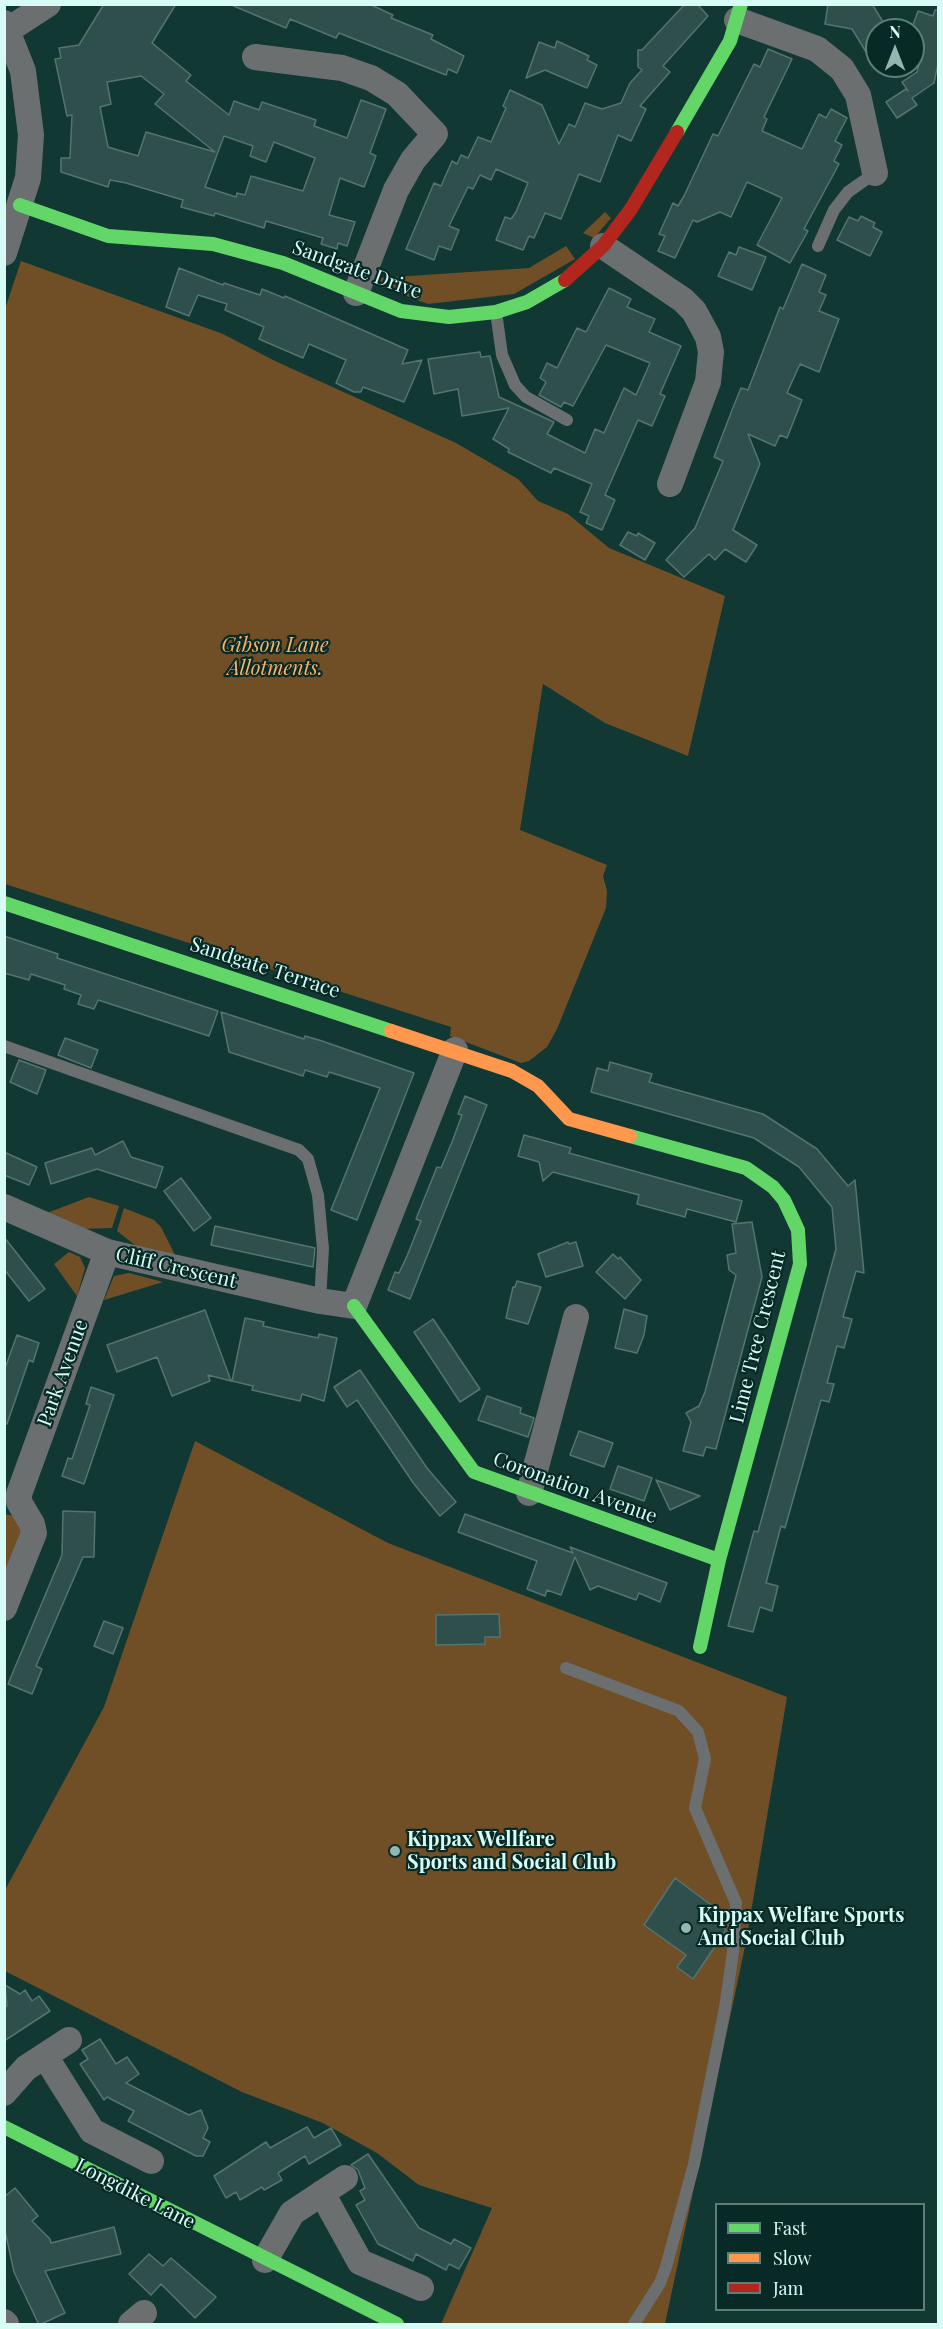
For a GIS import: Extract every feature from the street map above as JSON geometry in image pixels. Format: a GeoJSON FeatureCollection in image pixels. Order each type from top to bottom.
{"type":"FeatureCollection","features":[{"type":"Feature","properties":{"kind":"street"},"geometry":{"type":"LineString","coordinates":[[4,253],[20,205],[30,157],[30,114],[23,71],[6,26],[48,4]]}},
{"type":"Feature","properties":{"kind":"street"},"geometry":{"type":"LineString","coordinates":[[739,12],[817,49],[842,69],[858,95],[875,173]]}},
{"type":"Feature","properties":{"kind":"street","name":"Sandgate Drive"},"geometry":{"type":"LineString","coordinates":[[20,205],[108,236],[213,244],[283,263],[356,293],[417,314],[449,317],[496,312],[527,302],[555,287],[581,268],[603,246],[631,209],[723,57],[739,12]]}},
{"type":"Feature","properties":{"kind":"street"},"geometry":{"type":"LineString","coordinates":[[255,57],[342,68],[371,78],[397,94],[435,134],[413,160],[396,190],[356,293]]}},
{"type":"Feature","properties":{"kind":"street"},"geometry":{"type":"LineString","coordinates":[[603,246],[683,300],[702,323],[708,338],[711,368],[708,382],[670,484]]}},
{"type":"Feature","properties":{"kind":"street","name":"Sandgate Terrace"},"geometry":{"type":"LineString","coordinates":[[4,903],[455,1050],[512,1071]]}},
{"type":"Feature","properties":{"kind":"street"},"geometry":{"type":"LineString","coordinates":[[354,1306],[455,1050]]}},
{"type":"Feature","properties":{"kind":"street","name":"Lime Tree Crescent"},"geometry":{"type":"LineString","coordinates":[[512,1071],[538,1086],[556,1110],[569,1119],[746,1168],[773,1187],[792,1214],[798,1230],[800,1264],[719,1560],[700,1647]]}},
{"type":"Feature","properties":{"kind":"street","name":"Cliff Crescent"},"geometry":{"type":"LineString","coordinates":[[4,1207],[107,1252],[320,1301],[354,1306]]}},
{"type":"Feature","properties":{"kind":"street","name":"Park Avenue"},"geometry":{"type":"LineString","coordinates":[[4,1608],[34,1533],[32,1524],[20,1502],[12,1499],[107,1252]]}},
{"type":"Feature","properties":{"kind":"street","name":"Coronation Avenue"},"geometry":{"type":"LineString","coordinates":[[354,1306],[474,1472],[719,1560]]}},
{"type":"Feature","properties":{"kind":"street"},"geometry":{"type":"LineString","coordinates":[[529,1493],[576,1317]]}},
{"type":"Feature","properties":{"kind":"street"},"geometry":{"type":"LineString","coordinates":[[4,2093],[17,2075],[69,2040]]}},
{"type":"Feature","properties":{"kind":"street","name":"Longdike Lane"},"geometry":{"type":"LineString","coordinates":[[45,2056],[92,2131],[151,2161]]}},
{"type":"Feature","properties":{"kind":"street","name":"Longdike Lane"},"geometry":{"type":"LineString","coordinates":[[4,2127],[397,2325]]}},
{"type":"Feature","properties":{"kind":"street"},"geometry":{"type":"LineString","coordinates":[[265,2260],[292,2213],[345,2178]]}},
{"type":"Feature","properties":{"kind":"street"},"geometry":{"type":"LineString","coordinates":[[322,2193],[360,2262],[421,2288]]}},
{"type":"Feature","properties":{"kind":"lane"},"geometry":{"type":"LineString","coordinates":[[818,246],[834,210],[848,192],[875,173]]}},
{"type":"Feature","properties":{"kind":"lane"},"geometry":{"type":"LineString","coordinates":[[496,312],[502,355],[515,385],[526,398],[567,420]]}},
{"type":"Feature","properties":{"kind":"lane"},"geometry":{"type":"LineString","coordinates":[[4,1046],[304,1154],[310,1165],[318,1195],[323,1249],[320,1301]]}},
{"type":"Feature","properties":{"kind":"lane"},"geometry":{"type":"LineString","coordinates":[[566,1668],[666,1705],[692,1722],[703,1745],[705,1759],[695,1808],[736,1903],[733,1952],[725,2008],[694,2164],[660,2283],[634,2325]]}},
{"type":"Feature","properties":{"kind":"green space"},"geometry":{"type":"Polygon","coordinates":[[[605,212],[611,218],[594,238],[583,233],[605,212]]]}},
{"type":"Feature","properties":{"kind":"green space"},"geometry":{"type":"Polygon","coordinates":[[[566,246],[575,259],[514,294],[428,304],[383,287],[379,278],[529,268],[566,246]]]}},
{"type":"Feature","properties":{"kind":"green space","name":"Gibson Lane Allotments."},"geometry":{"type":"Polygon","coordinates":[[[21,261],[223,334],[275,361],[456,443],[518,479],[538,501],[568,514],[609,548],[725,596],[688,756],[605,723],[543,684],[520,830],[607,865],[603,876],[607,891],[606,908],[557,1029],[547,1047],[529,1061],[521,1063],[450,1036],[451,1027],[5,884],[4,312],[21,261]]]}},
{"type":"Feature","properties":{"kind":"green space"},"geometry":{"type":"Polygon","coordinates":[[[89,1197],[119,1206],[112,1228],[80,1229],[47,1213],[89,1197]]]}},
{"type":"Feature","properties":{"kind":"green space"},"geometry":{"type":"Polygon","coordinates":[[[124,1208],[154,1220],[161,1227],[176,1257],[136,1246],[117,1231],[124,1208]]]}},
{"type":"Feature","properties":{"kind":"green space"},"geometry":{"type":"Polygon","coordinates":[[[69,1252],[80,1257],[85,1268],[77,1296],[54,1264],[69,1252]]]}},
{"type":"Feature","properties":{"kind":"green space"},"geometry":{"type":"Polygon","coordinates":[[[129,1273],[163,1282],[104,1300],[114,1276],[129,1273]]]}},
{"type":"Feature","properties":{"kind":"green space","name":"Kippax Wellfare Sports and Social Club"},"geometry":{"type":"Polygon","coordinates":[[[195,1441],[388,1543],[787,1697],[746,1942],[665,2324],[441,2324],[492,2208],[419,2185],[377,2153],[323,2123],[242,2092],[5,1971],[4,1892],[104,1707],[195,1441]]]}},
{"type":"Feature","properties":{"kind":"green space"},"geometry":{"type":"Polygon","coordinates":[[[5,1514],[14,1516],[24,1531],[5,1583],[5,1514]]]}},
{"type":"Feature","properties":{"kind":"building"},"geometry":{"type":"Polygon","coordinates":[[[104,4],[176,4],[152,43],[191,75],[186,81],[229,115],[234,101],[259,110],[262,102],[316,120],[314,126],[347,138],[361,100],[386,109],[370,153],[376,156],[364,187],[340,178],[329,215],[355,222],[347,246],[338,243],[337,249],[321,244],[323,238],[266,221],[264,228],[215,213],[214,216],[181,207],[183,200],[126,183],[110,180],[108,187],[61,172],[61,158],[70,158],[72,115],[67,116],[55,59],[61,58],[59,48],[79,45],[104,4]],[[141,76],[107,82],[111,104],[100,107],[108,147],[138,156],[146,132],[215,152],[155,104],[164,94],[141,76]],[[224,136],[205,187],[236,197],[237,193],[245,195],[251,176],[303,191],[315,158],[274,142],[266,162],[250,156],[253,146],[224,136]]]}},
{"type":"Feature","properties":{"kind":"building"},"geometry":{"type":"Polygon","coordinates":[[[229,4],[369,4],[393,15],[391,18],[433,35],[431,39],[464,56],[457,73],[448,69],[446,75],[339,33],[336,38],[290,19],[286,28],[229,4]]]}},
{"type":"Feature","properties":{"kind":"building"},"geometry":{"type":"Polygon","coordinates":[[[685,4],[697,4],[708,16],[663,66],[670,72],[640,106],[646,109],[631,141],[618,135],[600,182],[579,174],[561,219],[545,213],[534,238],[529,236],[523,250],[496,240],[505,217],[511,219],[516,212],[528,183],[496,169],[491,180],[480,175],[473,189],[468,187],[449,226],[459,230],[451,250],[439,246],[434,260],[406,249],[434,183],[441,186],[452,161],[457,164],[461,155],[468,158],[478,137],[491,142],[506,108],[503,106],[510,90],[542,105],[559,144],[569,124],[575,127],[585,103],[602,109],[621,103],[630,83],[642,70],[638,67],[638,50],[642,50],[685,4]]]}},
{"type":"Feature","properties":{"kind":"building"},"geometry":{"type":"Polygon","coordinates":[[[828,4],[872,4],[881,18],[865,18],[865,50],[852,29],[825,24],[828,4]]]}},
{"type":"Feature","properties":{"kind":"building"},"geometry":{"type":"Polygon","coordinates":[[[935,10],[939,10],[939,59],[934,83],[912,98],[917,105],[897,118],[886,102],[906,89],[908,91],[902,82],[908,78],[925,78],[925,18],[916,18],[918,11],[933,16],[935,10]]]}},
{"type":"Feature","properties":{"kind":"building"},"geometry":{"type":"Polygon","coordinates":[[[557,41],[589,56],[587,60],[597,65],[587,88],[545,70],[526,78],[539,42],[555,48],[557,41]]]}},
{"type":"Feature","properties":{"kind":"building"},"geometry":{"type":"Polygon","coordinates":[[[768,49],[792,59],[764,117],[767,119],[762,131],[802,149],[819,114],[826,118],[831,109],[847,118],[835,141],[842,145],[834,161],[839,164],[804,229],[808,231],[790,263],[757,245],[782,198],[747,182],[731,217],[720,212],[697,222],[693,220],[675,258],[658,251],[665,236],[659,234],[673,203],[678,206],[713,134],[718,136],[754,64],[760,67],[768,49]]]}},
{"type":"Feature","properties":{"kind":"building"},"geometry":{"type":"Polygon","coordinates":[[[861,216],[875,223],[873,227],[882,232],[870,256],[837,240],[849,217],[858,221],[861,216]]]}},
{"type":"Feature","properties":{"kind":"building"},"geometry":{"type":"Polygon","coordinates":[[[739,247],[766,257],[752,290],[718,276],[729,252],[736,255],[739,247]]]}},
{"type":"Feature","properties":{"kind":"building"},"geometry":{"type":"Polygon","coordinates":[[[802,264],[826,275],[819,292],[826,295],[819,311],[839,319],[819,372],[800,364],[787,393],[802,400],[787,438],[780,435],[775,446],[748,434],[760,464],[733,530],[757,545],[746,562],[725,549],[715,560],[709,554],[684,577],[666,560],[695,528],[723,461],[714,457],[734,405],[741,388],[748,390],[780,307],[783,309],[802,264]]]}},
{"type":"Feature","properties":{"kind":"building"},"geometry":{"type":"Polygon","coordinates":[[[179,268],[223,285],[224,283],[260,295],[262,289],[284,298],[285,296],[408,350],[402,364],[422,360],[404,402],[363,387],[361,392],[354,392],[336,383],[346,360],[309,344],[303,358],[259,339],[264,327],[225,310],[227,304],[198,295],[189,316],[166,307],[179,268]]]}},
{"type":"Feature","properties":{"kind":"building"},"geometry":{"type":"Polygon","coordinates":[[[609,288],[631,299],[627,307],[655,319],[649,332],[681,346],[660,394],[665,396],[652,426],[638,420],[605,495],[615,500],[602,530],[586,523],[589,516],[580,512],[592,484],[554,468],[551,473],[508,452],[509,449],[493,439],[509,408],[462,416],[458,389],[434,394],[428,359],[480,352],[481,357],[490,356],[499,397],[554,422],[547,434],[585,453],[595,429],[604,433],[624,388],[636,395],[650,363],[606,345],[573,406],[564,402],[561,407],[539,395],[546,382],[540,378],[547,363],[557,368],[577,328],[586,332],[609,288]]]}},
{"type":"Feature","properties":{"kind":"building"},"geometry":{"type":"Polygon","coordinates":[[[628,532],[637,536],[638,533],[655,543],[645,560],[620,545],[628,532]]]}},
{"type":"Feature","properties":{"kind":"building"},"geometry":{"type":"Polygon","coordinates":[[[4,936],[58,954],[57,958],[218,1011],[209,1036],[98,1000],[94,1009],[78,1004],[81,995],[64,989],[65,985],[31,974],[29,980],[4,973],[4,936]]]}},
{"type":"Feature","properties":{"kind":"building"},"geometry":{"type":"Polygon","coordinates":[[[221,1012],[304,1039],[305,1036],[322,1041],[414,1073],[357,1220],[331,1210],[380,1088],[329,1072],[327,1077],[305,1070],[303,1076],[229,1052],[221,1012]]]}},
{"type":"Feature","properties":{"kind":"building"},"geometry":{"type":"Polygon","coordinates":[[[65,1038],[98,1050],[91,1068],[58,1055],[65,1038]]]}},
{"type":"Feature","properties":{"kind":"building"},"geometry":{"type":"Polygon","coordinates":[[[19,1060],[46,1070],[37,1094],[10,1082],[19,1060]]]}},
{"type":"Feature","properties":{"kind":"building"},"geometry":{"type":"Polygon","coordinates":[[[610,1062],[652,1074],[649,1082],[763,1114],[817,1149],[848,1186],[855,1180],[864,1273],[856,1271],[843,1317],[852,1319],[844,1348],[837,1346],[827,1383],[834,1384],[829,1402],[821,1400],[785,1528],[781,1526],[766,1583],[778,1586],[772,1611],[760,1607],[753,1632],[728,1626],[754,1531],[758,1532],[836,1249],[832,1207],[799,1167],[754,1138],[591,1092],[597,1068],[608,1071],[610,1062]]]}},
{"type":"Feature","properties":{"kind":"building"},"geometry":{"type":"Polygon","coordinates":[[[465,1096],[487,1105],[410,1299],[388,1290],[395,1272],[399,1273],[421,1221],[416,1219],[437,1167],[441,1168],[452,1142],[462,1115],[458,1114],[465,1096]]]}},
{"type":"Feature","properties":{"kind":"building"},"geometry":{"type":"Polygon","coordinates":[[[524,1135],[571,1148],[569,1153],[742,1201],[736,1222],[687,1209],[685,1217],[637,1204],[639,1195],[553,1172],[543,1181],[539,1162],[518,1156],[524,1135]]]}},
{"type":"Feature","properties":{"kind":"building"},"geometry":{"type":"Polygon","coordinates":[[[123,1141],[131,1157],[163,1167],[156,1188],[97,1169],[51,1184],[45,1163],[92,1148],[95,1155],[123,1141]]]}},
{"type":"Feature","properties":{"kind":"building"},"geometry":{"type":"Polygon","coordinates":[[[4,1152],[37,1167],[29,1185],[4,1175],[4,1152]]]}},
{"type":"Feature","properties":{"kind":"building"},"geometry":{"type":"Polygon","coordinates":[[[181,1178],[211,1218],[194,1231],[164,1191],[181,1178]]]}},
{"type":"Feature","properties":{"kind":"building"},"geometry":{"type":"Polygon","coordinates":[[[752,1222],[762,1277],[716,1449],[706,1447],[703,1456],[683,1451],[691,1422],[686,1413],[699,1406],[705,1392],[736,1275],[729,1270],[727,1255],[736,1253],[732,1224],[752,1222]]]}},
{"type":"Feature","properties":{"kind":"building"},"geometry":{"type":"Polygon","coordinates":[[[215,1226],[315,1248],[313,1267],[211,1245],[215,1226]]]}},
{"type":"Feature","properties":{"kind":"building"},"geometry":{"type":"Polygon","coordinates":[[[4,1237],[45,1289],[29,1301],[4,1269],[4,1237]]]}},
{"type":"Feature","properties":{"kind":"building"},"geometry":{"type":"Polygon","coordinates":[[[568,1242],[569,1244],[576,1242],[583,1266],[546,1277],[538,1254],[568,1242]]]}},
{"type":"Feature","properties":{"kind":"building"},"geometry":{"type":"Polygon","coordinates":[[[613,1254],[618,1259],[620,1257],[641,1280],[625,1299],[596,1272],[613,1254]]]}},
{"type":"Feature","properties":{"kind":"building"},"geometry":{"type":"Polygon","coordinates":[[[517,1281],[541,1287],[528,1324],[506,1318],[513,1287],[517,1281]]]}},
{"type":"Feature","properties":{"kind":"building"},"geometry":{"type":"Polygon","coordinates":[[[624,1309],[647,1316],[644,1335],[637,1353],[615,1348],[624,1309]]]}},
{"type":"Feature","properties":{"kind":"building"},"geometry":{"type":"Polygon","coordinates":[[[205,1310],[231,1381],[208,1375],[210,1381],[172,1396],[157,1357],[117,1372],[107,1345],[205,1310]]]}},
{"type":"Feature","properties":{"kind":"building"},"geometry":{"type":"Polygon","coordinates":[[[245,1318],[264,1322],[263,1326],[290,1332],[318,1338],[319,1334],[337,1338],[324,1401],[302,1394],[300,1401],[252,1390],[253,1386],[232,1381],[245,1318]]]}},
{"type":"Feature","properties":{"kind":"building"},"geometry":{"type":"Polygon","coordinates":[[[433,1319],[480,1389],[460,1402],[414,1332],[433,1319]]]}},
{"type":"Feature","properties":{"kind":"building"},"geometry":{"type":"Polygon","coordinates":[[[17,1335],[39,1343],[33,1362],[29,1360],[7,1424],[4,1424],[4,1371],[17,1335]]]}},
{"type":"Feature","properties":{"kind":"building"},"geometry":{"type":"Polygon","coordinates":[[[360,1370],[427,1468],[456,1502],[440,1516],[414,1484],[357,1400],[347,1407],[334,1387],[360,1370]]]}},
{"type":"Feature","properties":{"kind":"building"},"geometry":{"type":"Polygon","coordinates":[[[91,1387],[114,1395],[84,1484],[62,1476],[68,1458],[72,1459],[90,1405],[86,1404],[91,1387]]]}},
{"type":"Feature","properties":{"kind":"building"},"geometry":{"type":"Polygon","coordinates":[[[487,1396],[521,1408],[520,1413],[534,1418],[528,1437],[478,1420],[487,1396]]]}},
{"type":"Feature","properties":{"kind":"building"},"geometry":{"type":"Polygon","coordinates":[[[579,1431],[613,1443],[604,1467],[570,1455],[579,1431]]]}},
{"type":"Feature","properties":{"kind":"building"},"geometry":{"type":"Polygon","coordinates":[[[618,1466],[652,1478],[644,1501],[610,1489],[618,1466]]]}},
{"type":"Feature","properties":{"kind":"building"},"geometry":{"type":"Polygon","coordinates":[[[656,1480],[700,1496],[670,1510],[656,1480]]]}},
{"type":"Feature","properties":{"kind":"building"},"geometry":{"type":"Polygon","coordinates":[[[63,1511],[95,1512],[94,1557],[83,1557],[36,1666],[42,1669],[32,1694],[8,1684],[62,1555],[63,1511]]]}},
{"type":"Feature","properties":{"kind":"building"},"geometry":{"type":"Polygon","coordinates":[[[465,1514],[573,1553],[570,1547],[667,1583],[660,1602],[639,1593],[636,1600],[598,1586],[590,1590],[575,1557],[561,1595],[547,1590],[545,1596],[527,1589],[537,1561],[458,1532],[465,1514]]]}},
{"type":"Feature","properties":{"kind":"building"},"geometry":{"type":"Polygon","coordinates":[[[499,1614],[500,1637],[485,1637],[485,1644],[436,1645],[436,1615],[499,1614]]]}},
{"type":"Feature","properties":{"kind":"building"},"geometry":{"type":"Polygon","coordinates":[[[104,1621],[123,1628],[113,1654],[94,1646],[104,1621]]]}},
{"type":"Feature","properties":{"kind":"building","name":"Kippax Welfare Sports And Social Club"},"geometry":{"type":"Polygon","coordinates":[[[675,1878],[719,1911],[712,1920],[726,1930],[693,1979],[677,1967],[686,1955],[644,1925],[675,1878]]]}},
{"type":"Feature","properties":{"kind":"building"},"geometry":{"type":"Polygon","coordinates":[[[5,1985],[20,1994],[25,1990],[32,2001],[39,1996],[50,2011],[4,2041],[4,2008],[7,2006],[5,1985]]]}},
{"type":"Feature","properties":{"kind":"building"},"geometry":{"type":"Polygon","coordinates":[[[100,2039],[116,2064],[127,2057],[139,2074],[126,2083],[189,2115],[201,2110],[208,2128],[203,2138],[210,2142],[203,2156],[196,2156],[128,2121],[134,2111],[107,2097],[104,2100],[80,2064],[88,2059],[82,2050],[100,2039]]]}},
{"type":"Feature","properties":{"kind":"building"},"geometry":{"type":"Polygon","coordinates":[[[307,2127],[314,2138],[331,2128],[341,2145],[309,2164],[305,2156],[278,2173],[282,2180],[264,2190],[262,2187],[240,2200],[236,2192],[226,2198],[214,2176],[266,2142],[270,2148],[307,2127]]]}},
{"type":"Feature","properties":{"kind":"building"},"geometry":{"type":"Polygon","coordinates":[[[368,2154],[419,2228],[451,2244],[454,2239],[471,2248],[459,2269],[449,2264],[446,2270],[416,2254],[413,2261],[378,2244],[356,2205],[365,2200],[360,2191],[365,2188],[358,2170],[351,2165],[368,2154]]]}},
{"type":"Feature","properties":{"kind":"building"},"geometry":{"type":"Polygon","coordinates":[[[15,2188],[38,2216],[32,2221],[50,2239],[51,2243],[114,2227],[121,2254],[45,2271],[65,2313],[39,2325],[14,2272],[4,2226],[4,2197],[15,2188]]]}},
{"type":"Feature","properties":{"kind":"building"},"geometry":{"type":"Polygon","coordinates":[[[149,2254],[163,2266],[171,2258],[216,2297],[195,2318],[161,2284],[151,2295],[129,2274],[149,2254]]]}},
{"type":"Feature","properties":{"kind":"traffic: fast"},"geometry":{"type":"LineString","coordinates":[[677,132],[730,41],[741,4]]}},
{"type":"Feature","properties":{"kind":"traffic: fast"},"geometry":{"type":"LineString","coordinates":[[20,205],[108,236],[213,244],[283,263],[401,311],[449,317],[496,312],[527,302],[565,280]]}},
{"type":"Feature","properties":{"kind":"traffic: fast"},"geometry":{"type":"LineString","coordinates":[[4,903],[391,1031]]}},
{"type":"Feature","properties":{"kind":"traffic: fast"},"geometry":{"type":"LineString","coordinates":[[630,1136],[746,1168],[773,1187],[784,1200],[798,1230],[800,1264],[719,1560],[700,1647]]}},
{"type":"Feature","properties":{"kind":"traffic: fast"},"geometry":{"type":"LineString","coordinates":[[354,1306],[474,1472],[719,1560]]}},
{"type":"Feature","properties":{"kind":"traffic: fast"},"geometry":{"type":"LineString","coordinates":[[4,2127],[397,2324]]}},
{"type":"Feature","properties":{"kind":"traffic: slow"},"geometry":{"type":"LineString","coordinates":[[391,1031],[512,1071],[538,1086],[569,1119],[630,1136]]}},
{"type":"Feature","properties":{"kind":"traffic: jam"},"geometry":{"type":"LineString","coordinates":[[565,280],[603,246],[631,209],[677,132]]}},
{"type":"Feature","properties":{"kind":"place","name":"Kippax Wellfare Sports and Social Club"},"geometry":{"type":"Point","coordinates":[395,1851]}},
{"type":"Feature","properties":{"kind":"place","name":"Kippax Welfare Sports And Social Club"},"geometry":{"type":"Point","coordinates":[686,1928]}}]}
